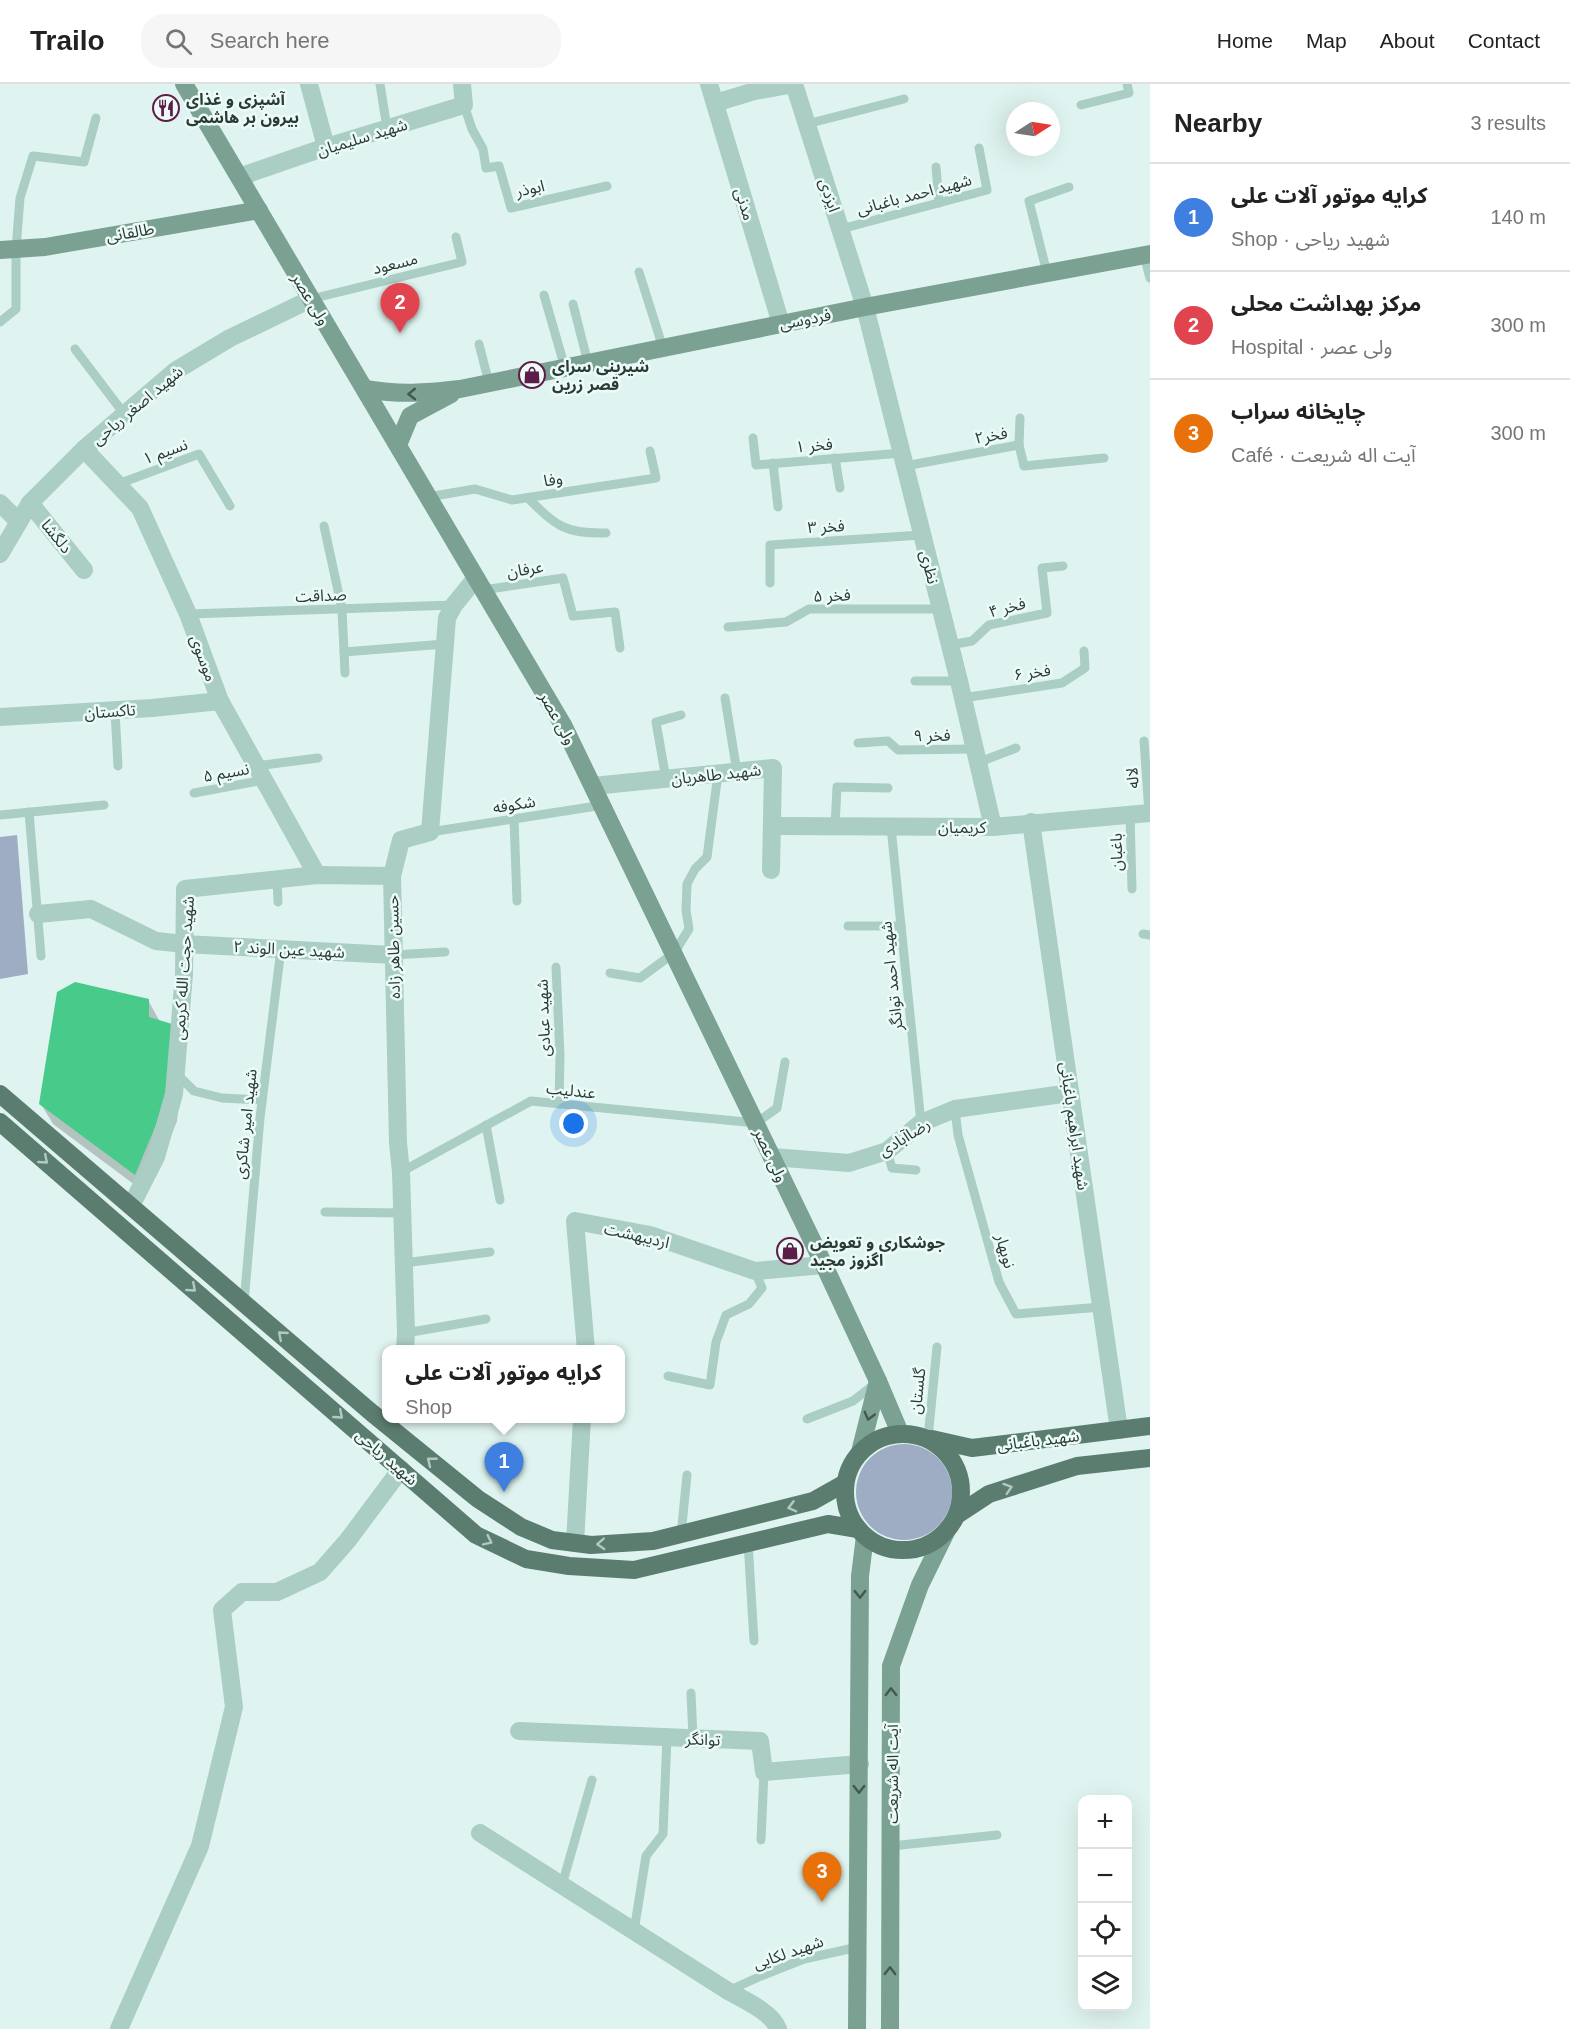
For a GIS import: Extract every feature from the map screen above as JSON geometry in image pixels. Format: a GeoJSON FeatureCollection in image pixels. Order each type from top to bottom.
{"type":"FeatureCollection","features":[{"type":"Feature","properties":{"kind":"main road","name":"شهید ریاحی"},"geometry":{"type":"LineString","coordinates":[[0,1094],[244,1303],[382,1414]]}},
{"type":"Feature","properties":{"kind":"main road","name":"شهید ریاحی"},"geometry":{"type":"LineString","coordinates":[[0,1122],[476,1535],[526,1560],[569,1566],[634,1570],[828,1524],[861,1533]]}},
{"type":"Feature","properties":{"kind":"main road","name":"شهید ریاحی"},"geometry":{"type":"LineString","coordinates":[[396,1425],[478,1499],[521,1527],[552,1540],[575,1543],[591,1545],[653,1541],[681,1535],[813,1501],[845,1483]]}},
{"type":"Feature","properties":{"kind":"main road","name":"شهید باغبانی"},"geometry":{"type":"LineString","coordinates":[[928,1438],[972,1448],[1150,1426]]}},
{"type":"Feature","properties":{"kind":"main road"},"geometry":{"type":"LineString","coordinates":[[900,1433],[928,1438],[943,1448],[954,1462],[960,1479],[962,1497],[952,1523],[933,1542],[916,1549],[898,1550],[880,1546],[861,1533],[849,1515],[845,1500],[845,1483],[850,1466],[860,1452],[874,1440],[900,1433]]}},
{"type":"Feature","properties":{"kind":"main road","name":"شهید باغبانی"},"geometry":{"type":"LineString","coordinates":[[952,1523],[990,1494],[1077,1466],[1150,1458]]}},
{"type":"Feature","properties":{"kind":"street","name":"ولی عصر"},"geometry":{"type":"LineString","coordinates":[[184,84],[563,725],[824,1265],[900,1433]]}},
{"type":"Feature","properties":{"kind":"street"},"geometry":{"type":"LineString","coordinates":[[309,84],[326,147]]}},
{"type":"Feature","properties":{"kind":"street"},"geometry":{"type":"LineString","coordinates":[[462,84],[464,105]]}},
{"type":"Feature","properties":{"kind":"street","name":"مدنی"},"geometry":{"type":"LineString","coordinates":[[709,84],[781,324]]}},
{"type":"Feature","properties":{"kind":"street"},"geometry":{"type":"LineString","coordinates":[[715,103],[755,90],[794,84]]}},
{"type":"Feature","properties":{"kind":"street","name":"ایزدی"},"geometry":{"type":"LineString","coordinates":[[794,84],[865,307]]}},
{"type":"Feature","properties":{"kind":"street","name":"شهید سلیمیان"},"geometry":{"type":"LineString","coordinates":[[239,177],[326,147],[464,105]]}},
{"type":"Feature","properties":{"kind":"street","name":"طالقانی"},"geometry":{"type":"LineString","coordinates":[[8,249],[45,247],[259,210]]}},
{"type":"Feature","properties":{"kind":"street","name":"فردوسی"},"geometry":{"type":"LineString","coordinates":[[365,389],[394,394],[418,394],[460,389],[865,307],[1147,255]]}},
{"type":"Feature","properties":{"kind":"street","name":"شهید اصغر ریاحی"},"geometry":{"type":"LineString","coordinates":[[0,554],[30,503],[84,449],[175,371],[230,338],[310,299]]}},
{"type":"Feature","properties":{"kind":"street","name":"نظری"},"geometry":{"type":"LineString","coordinates":[[865,307],[961,689],[993,827]]}},
{"type":"Feature","properties":{"kind":"street","name":"فردوسی"},"geometry":{"type":"LineString","coordinates":[[398,445],[410,416],[460,389]]}},
{"type":"Feature","properties":{"kind":"street","name":"موسوی"},"geometry":{"type":"LineString","coordinates":[[84,449],[140,508],[189,614],[220,701],[317,875]]}},
{"type":"Feature","properties":{"kind":"street"},"geometry":{"type":"LineString","coordinates":[[0,503],[19,522]]}},
{"type":"Feature","properties":{"kind":"street","name":"دلگشا"},"geometry":{"type":"LineString","coordinates":[[30,503],[84,570]]}},
{"type":"Feature","properties":{"kind":"street"},"geometry":{"type":"LineString","coordinates":[[430,832],[447,618],[454,605],[480,584]]}},
{"type":"Feature","properties":{"kind":"street","name":"تاکستان"},"geometry":{"type":"LineString","coordinates":[[0,717],[115,711],[220,701]]}},
{"type":"Feature","properties":{"kind":"street","name":"شهید طاهریان"},"geometry":{"type":"LineString","coordinates":[[593,786],[773,768],[771,870]]}},
{"type":"Feature","properties":{"kind":"street","name":"کریمیان"},"geometry":{"type":"LineString","coordinates":[[773,826],[993,827],[1150,813]]}},
{"type":"Feature","properties":{"kind":"street","name":"شهید ابراهیم باغبانی"},"geometry":{"type":"LineString","coordinates":[[1031,822],[1119,1430]]}},
{"type":"Feature","properties":{"kind":"street","name":"حسین طاهر زاده"},"geometry":{"type":"LineString","coordinates":[[406,1341],[392,876],[401,840],[430,832]]}},
{"type":"Feature","properties":{"kind":"street","name":"شهید حجت الله کریمی"},"geometry":{"type":"LineString","coordinates":[[131,1206],[156,1156],[174,1094],[184,974],[185,889],[317,875],[392,876]]}},
{"type":"Feature","properties":{"kind":"street","name":"شهید عین الوند ۲"},"geometry":{"type":"LineString","coordinates":[[38,914],[91,909],[156,941],[393,955]]}},
{"type":"Feature","properties":{"kind":"street","name":"رضاآبادی"},"geometry":{"type":"LineString","coordinates":[[772,1157],[849,1163],[887,1151],[921,1123],[956,1109],[1070,1093]]}},
{"type":"Feature","properties":{"kind":"street","name":"اردیبهشت"},"geometry":{"type":"LineString","coordinates":[[586,1345],[575,1221],[650,1235],[754,1271],[824,1265]]}},
{"type":"Feature","properties":{"kind":"street"},"geometry":{"type":"LineString","coordinates":[[860,1452],[878,1381]]}},
{"type":"Feature","properties":{"kind":"street"},"geometry":{"type":"LineString","coordinates":[[575,1543],[582,1423]]}},
{"type":"Feature","properties":{"kind":"street"},"geometry":{"type":"LineString","coordinates":[[119,2029],[200,1846],[209,1811],[234,1707],[222,1610],[242,1592],[277,1592],[320,1572],[348,1540],[400,1469]]}},
{"type":"Feature","properties":{"kind":"street","name":"آیت اله شریعت"},"geometry":{"type":"LineString","coordinates":[[890,2029],[891,1666],[920,1586],[952,1523]]}},
{"type":"Feature","properties":{"kind":"street","name":"آیت اله شریعت"},"geometry":{"type":"LineString","coordinates":[[857,2029],[861,1533]]}},
{"type":"Feature","properties":{"kind":"street","name":"توانگر"},"geometry":{"type":"LineString","coordinates":[[519,1731],[760,1741],[764,1772]]}},
{"type":"Feature","properties":{"kind":"street"},"geometry":{"type":"LineString","coordinates":[[764,1772],[860,1764]]}},
{"type":"Feature","properties":{"kind":"street"},"geometry":{"type":"LineString","coordinates":[[480,1833],[728,1991],[757,2007],[776,2023],[778,2029]]}},
{"type":"Feature","properties":{"kind":"lane"},"geometry":{"type":"LineString","coordinates":[[380,84],[387,129]]}},
{"type":"Feature","properties":{"kind":"lane"},"geometry":{"type":"LineString","coordinates":[[1081,105],[1129,93],[1127,84]]}},
{"type":"Feature","properties":{"kind":"lane"},"geometry":{"type":"LineString","coordinates":[[807,124],[904,99]]}},
{"type":"Feature","properties":{"kind":"lane","name":"ابوذر"},"geometry":{"type":"LineString","coordinates":[[464,105],[472,129],[483,149],[486,168],[499,166],[511,208],[607,186]]}},
{"type":"Feature","properties":{"kind":"lane"},"geometry":{"type":"LineString","coordinates":[[0,322],[16,309],[8,249],[33,156],[84,162],[96,118]]}},
{"type":"Feature","properties":{"kind":"lane","name":"شهید احمد باغبانی"},"geometry":{"type":"LineString","coordinates":[[841,229],[987,190],[979,148]]}},
{"type":"Feature","properties":{"kind":"lane"},"geometry":{"type":"LineString","coordinates":[[936,166],[939,203]]}},
{"type":"Feature","properties":{"kind":"lane"},"geometry":{"type":"LineString","coordinates":[[1047,273],[1029,201],[1069,187]]}},
{"type":"Feature","properties":{"kind":"lane","name":"مسعود"},"geometry":{"type":"LineString","coordinates":[[310,299],[462,262],[456,237]]}},
{"type":"Feature","properties":{"kind":"lane"},"geometry":{"type":"LineString","coordinates":[[1147,255],[1150,278]]}},
{"type":"Feature","properties":{"kind":"lane"},"geometry":{"type":"LineString","coordinates":[[639,272],[663,348]]}},
{"type":"Feature","properties":{"kind":"lane"},"geometry":{"type":"LineString","coordinates":[[544,295],[565,368]]}},
{"type":"Feature","properties":{"kind":"lane"},"geometry":{"type":"LineString","coordinates":[[573,304],[588,363]]}},
{"type":"Feature","properties":{"kind":"lane"},"geometry":{"type":"LineString","coordinates":[[479,344],[489,383]]}},
{"type":"Feature","properties":{"kind":"lane"},"geometry":{"type":"LineString","coordinates":[[75,349],[125,415]]}},
{"type":"Feature","properties":{"kind":"lane"},"geometry":{"type":"LineString","coordinates":[[1020,418],[1020,445]]}},
{"type":"Feature","properties":{"kind":"lane","name":"فخر ۱"},"geometry":{"type":"LineString","coordinates":[[753,438],[756,465],[835,458],[903,459]]}},
{"type":"Feature","properties":{"kind":"lane","name":"فخر۲"},"geometry":{"type":"LineString","coordinates":[[903,459],[1020,445],[1024,466],[1104,458]]}},
{"type":"Feature","properties":{"kind":"lane","name":"وفا"},"geometry":{"type":"LineString","coordinates":[[428,497],[475,489],[513,500],[656,478],[650,451]]}},
{"type":"Feature","properties":{"kind":"lane","name":"نسیم ۱"},"geometry":{"type":"LineString","coordinates":[[118,484],[199,454],[231,506]]}},
{"type":"Feature","properties":{"kind":"lane"},"geometry":{"type":"LineString","coordinates":[[835,458],[840,488]]}},
{"type":"Feature","properties":{"kind":"lane"},"geometry":{"type":"LineString","coordinates":[[773,464],[778,507]]}},
{"type":"Feature","properties":{"kind":"lane"},"geometry":{"type":"LineString","coordinates":[[528,498],[549,518],[568,530],[591,534],[606,533]]}},
{"type":"Feature","properties":{"kind":"lane"},"geometry":{"type":"LineString","coordinates":[[324,526],[342,609],[345,673]]}},
{"type":"Feature","properties":{"kind":"lane","name":"فخر ۳"},"geometry":{"type":"LineString","coordinates":[[770,584],[770,544],[922,535]]}},
{"type":"Feature","properties":{"kind":"lane","name":"فخر ۴"},"geometry":{"type":"LineString","coordinates":[[950,645],[972,641],[989,625],[1047,613],[1041,568],[1063,566]]}},
{"type":"Feature","properties":{"kind":"lane","name":"عرفان"},"geometry":{"type":"LineString","coordinates":[[480,584],[563,578],[573,616],[615,612],[620,648]]}},
{"type":"Feature","properties":{"kind":"lane","name":"صداقت"},"geometry":{"type":"LineString","coordinates":[[189,614],[454,605]]}},
{"type":"Feature","properties":{"kind":"lane","name":"فخر ۵"},"geometry":{"type":"LineString","coordinates":[[728,627],[786,622],[809,609],[941,609]]}},
{"type":"Feature","properties":{"kind":"lane"},"geometry":{"type":"LineString","coordinates":[[344,652],[445,644]]}},
{"type":"Feature","properties":{"kind":"lane","name":"فخر ۶"},"geometry":{"type":"LineString","coordinates":[[961,689],[1062,683],[1085,668],[1084,651]]}},
{"type":"Feature","properties":{"kind":"lane"},"geometry":{"type":"LineString","coordinates":[[915,681],[961,689]]}},
{"type":"Feature","properties":{"kind":"lane"},"geometry":{"type":"LineString","coordinates":[[725,698],[737,772]]}},
{"type":"Feature","properties":{"kind":"lane"},"geometry":{"type":"LineString","coordinates":[[115,711],[118,766]]}},
{"type":"Feature","properties":{"kind":"lane"},"geometry":{"type":"LineString","coordinates":[[666,779],[656,722],[681,715]]}},
{"type":"Feature","properties":{"kind":"lane","name":"فخر ۹"},"geometry":{"type":"LineString","coordinates":[[858,743],[888,741],[898,750],[976,756]]}},
{"type":"Feature","properties":{"kind":"lane","name":"لاله"},"geometry":{"type":"LineString","coordinates":[[1144,741],[1150,813]]}},
{"type":"Feature","properties":{"kind":"lane"},"geometry":{"type":"LineString","coordinates":[[976,756],[1016,748]]}},
{"type":"Feature","properties":{"kind":"lane","name":"نسیم ۵"},"geometry":{"type":"LineString","coordinates":[[194,793],[318,758]]}},
{"type":"Feature","properties":{"kind":"lane"},"geometry":{"type":"LineString","coordinates":[[610,973],[640,978],[674,953],[689,929],[686,910],[687,884],[695,869],[707,857],[718,774]]}},
{"type":"Feature","properties":{"kind":"lane"},"geometry":{"type":"LineString","coordinates":[[836,826],[837,787],[888,788]]}},
{"type":"Feature","properties":{"kind":"lane"},"geometry":{"type":"LineString","coordinates":[[0,815],[104,805]]}},
{"type":"Feature","properties":{"kind":"lane","name":"شکوفه"},"geometry":{"type":"LineString","coordinates":[[430,832],[603,805]]}},
{"type":"Feature","properties":{"kind":"lane"},"geometry":{"type":"LineString","coordinates":[[29,812],[41,956]]}},
{"type":"Feature","properties":{"kind":"lane","name":"باغبان"},"geometry":{"type":"LineString","coordinates":[[1130,814],[1132,889]]}},
{"type":"Feature","properties":{"kind":"lane"},"geometry":{"type":"LineString","coordinates":[[514,819],[517,902]]}},
{"type":"Feature","properties":{"kind":"lane","name":"شهید احمد توانگر"},"geometry":{"type":"LineString","coordinates":[[891,827],[921,1123]]}},
{"type":"Feature","properties":{"kind":"lane"},"geometry":{"type":"LineString","coordinates":[[277,879],[278,902]]}},
{"type":"Feature","properties":{"kind":"lane"},"geometry":{"type":"LineString","coordinates":[[848,926],[901,926]]}},
{"type":"Feature","properties":{"kind":"lane","name":"شهید امیر شاکری"},"geometry":{"type":"LineString","coordinates":[[244,1303],[262,1100],[281,949]]}},
{"type":"Feature","properties":{"kind":"lane"},"geometry":{"type":"LineString","coordinates":[[393,955],[445,952]]}},
{"type":"Feature","properties":{"kind":"lane","name":"شهید عبادی"},"geometry":{"type":"LineString","coordinates":[[556,967],[560,1056],[559,1104]]}},
{"type":"Feature","properties":{"kind":"lane"},"geometry":{"type":"LineString","coordinates":[[756,1124],[777,1108],[785,1062]]}},
{"type":"Feature","properties":{"kind":"lane"},"geometry":{"type":"LineString","coordinates":[[176,1072],[194,1090],[222,1098],[262,1100]]}},
{"type":"Feature","properties":{"kind":"lane","name":"عندلیب"},"geometry":{"type":"LineString","coordinates":[[401,1172],[531,1101],[756,1124]]}},
{"type":"Feature","properties":{"kind":"lane","name":"نوبهار"},"geometry":{"type":"LineString","coordinates":[[956,1109],[958,1135],[999,1282],[1016,1314],[1101,1307]]}},
{"type":"Feature","properties":{"kind":"lane"},"geometry":{"type":"LineString","coordinates":[[486,1125],[500,1200]]}},
{"type":"Feature","properties":{"kind":"lane"},"geometry":{"type":"LineString","coordinates":[[887,1151],[892,1168],[916,1170]]}},
{"type":"Feature","properties":{"kind":"lane"},"geometry":{"type":"LineString","coordinates":[[325,1212],[402,1213]]}},
{"type":"Feature","properties":{"kind":"lane"},"geometry":{"type":"LineString","coordinates":[[404,1263],[490,1252]]}},
{"type":"Feature","properties":{"kind":"lane"},"geometry":{"type":"LineString","coordinates":[[668,1376],[710,1384],[716,1342],[726,1315],[749,1304],[762,1288],[754,1271]]}},
{"type":"Feature","properties":{"kind":"lane"},"geometry":{"type":"LineString","coordinates":[[406,1341],[486,1319]]}},
{"type":"Feature","properties":{"kind":"lane","name":"گلستان"},"geometry":{"type":"LineString","coordinates":[[928,1438],[937,1347]]}},
{"type":"Feature","properties":{"kind":"lane"},"geometry":{"type":"LineString","coordinates":[[807,1419],[853,1401],[878,1381]]}},
{"type":"Feature","properties":{"kind":"lane"},"geometry":{"type":"LineString","coordinates":[[681,1535],[687,1475]]}},
{"type":"Feature","properties":{"kind":"lane"},"geometry":{"type":"LineString","coordinates":[[748,1542],[754,1641]]}},
{"type":"Feature","properties":{"kind":"lane"},"geometry":{"type":"LineString","coordinates":[[691,1693],[693,1738]]}},
{"type":"Feature","properties":{"kind":"lane"},"geometry":{"type":"LineString","coordinates":[[634,1931],[646,1856],[663,1834],[667,1737]]}},
{"type":"Feature","properties":{"kind":"lane"},"geometry":{"type":"LineString","coordinates":[[761,1840],[764,1772]]}},
{"type":"Feature","properties":{"kind":"lane"},"geometry":{"type":"LineString","coordinates":[[562,1885],[592,1780]]}},
{"type":"Feature","properties":{"kind":"lane"},"geometry":{"type":"LineString","coordinates":[[891,1846],[997,1835]]}},
{"type":"Feature","properties":{"kind":"lane","name":"شهید لکایی"},"geometry":{"type":"LineString","coordinates":[[728,1991],[804,1959],[858,1947]]}},
{"type":"Feature","properties":{"kind":"shaded area"},"geometry":{"type":"Polygon","coordinates":[[[17,835],[28,974],[0,979],[0,837],[17,835]]]}},
{"type":"Feature","properties":{"kind":"shaded area"},"geometry":{"type":"Polygon","coordinates":[[[904,1444],[922,1448],[938,1458],[948,1474],[952,1492],[948,1510],[938,1526],[922,1536],[904,1540],[886,1536],[870,1526],[860,1510],[856,1492],[860,1474],[870,1458],[886,1448],[904,1444]]]}},
{"type":"Feature","properties":{"kind":"building"},"geometry":{"type":"Polygon","coordinates":[[[75,982],[149,999],[149,1017],[172,1024],[166,1101],[135,1175],[39,1104],[57,992],[75,982]]]}},
{"type":"Feature","properties":{"kind":"place","name":"آشپزی و غذای بیرون بر هاشمی"},"geometry":{"type":"Point","coordinates":[166,108]}},
{"type":"Feature","properties":{"kind":"place","name":"مرکز بهداشت محلی"},"geometry":{"type":"Point","coordinates":[400,333]}},
{"type":"Feature","properties":{"kind":"place","name":"شیرینی سرای قصر زرین"},"geometry":{"type":"Point","coordinates":[532,375]}},
{"type":"Feature","properties":{"kind":"place","name":"جوشکاری و تعویض اگزوز مجید"},"geometry":{"type":"Point","coordinates":[790,1251]}},
{"type":"Feature","properties":{"kind":"place","name":"کرایه موتور آلات علی"},"geometry":{"type":"Point","coordinates":[504,1492]}},
{"type":"Feature","properties":{"kind":"place","name":"چایخانه سراب"},"geometry":{"type":"Point","coordinates":[822,1902]}}]}
